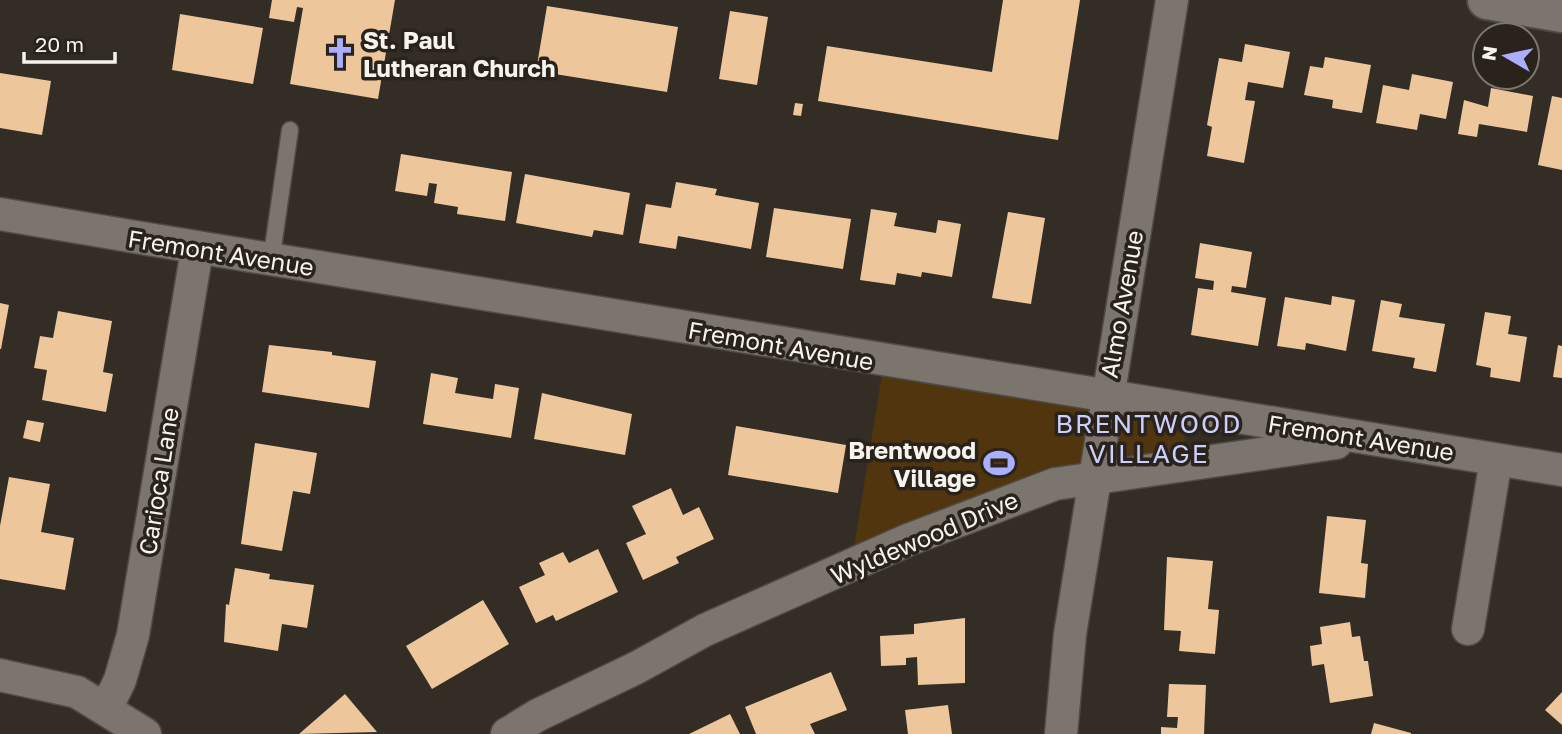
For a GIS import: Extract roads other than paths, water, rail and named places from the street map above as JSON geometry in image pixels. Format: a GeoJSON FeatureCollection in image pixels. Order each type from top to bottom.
{"type":"FeatureCollection","features":[{"type":"Feature","properties":{"kind":"street","name":"Almo Avenue"},"geometry":{"type":"LineString","coordinates":[[1061,734],[1070,634],[1105,397],[1172,0]]}},
{"type":"Feature","properties":{"kind":"street"},"geometry":{"type":"LineString","coordinates":[[1486,0],[1562,13]]}},
{"type":"Feature","properties":{"kind":"street","name":"Fremont Avenue"},"geometry":{"type":"LineString","coordinates":[[0,214],[197,250],[1562,470]]}},
{"type":"Feature","properties":{"kind":"street","name":"Carioca Lane"},"geometry":{"type":"LineString","coordinates":[[106,709],[120,680],[132,635],[197,250]]}},
{"type":"Feature","properties":{"kind":"street","name":"Wyldewood Drive"},"geometry":{"type":"LineString","coordinates":[[507,734],[538,715],[636,668],[705,630],[908,540],[1055,484],[1094,476],[1371,438]]}},
{"type":"Feature","properties":{"kind":"street"},"geometry":{"type":"LineString","coordinates":[[1468,629],[1496,460]]}},
{"type":"Feature","properties":{"kind":"street"},"geometry":{"type":"LineString","coordinates":[[0,675],[77,692],[145,734]]}},
{"type":"Feature","properties":{"kind":"lane"},"geometry":{"type":"LineString","coordinates":[[271,261],[290,130]]}},
{"type":"Feature","properties":{"kind":"place","name":"St. Paul Lutheran Church"},"geometry":{"type":"Point","coordinates":[340,53]}},
{"type":"Feature","properties":{"kind":"place","name":"Brentwood Village"},"geometry":{"type":"Point","coordinates":[999,463]}},
{"type":"Feature","properties":{"kind":"district","name":"BRENTWOOD VILLAGE"},"geometry":{"type":"Point","coordinates":[1149,438]}}]}
